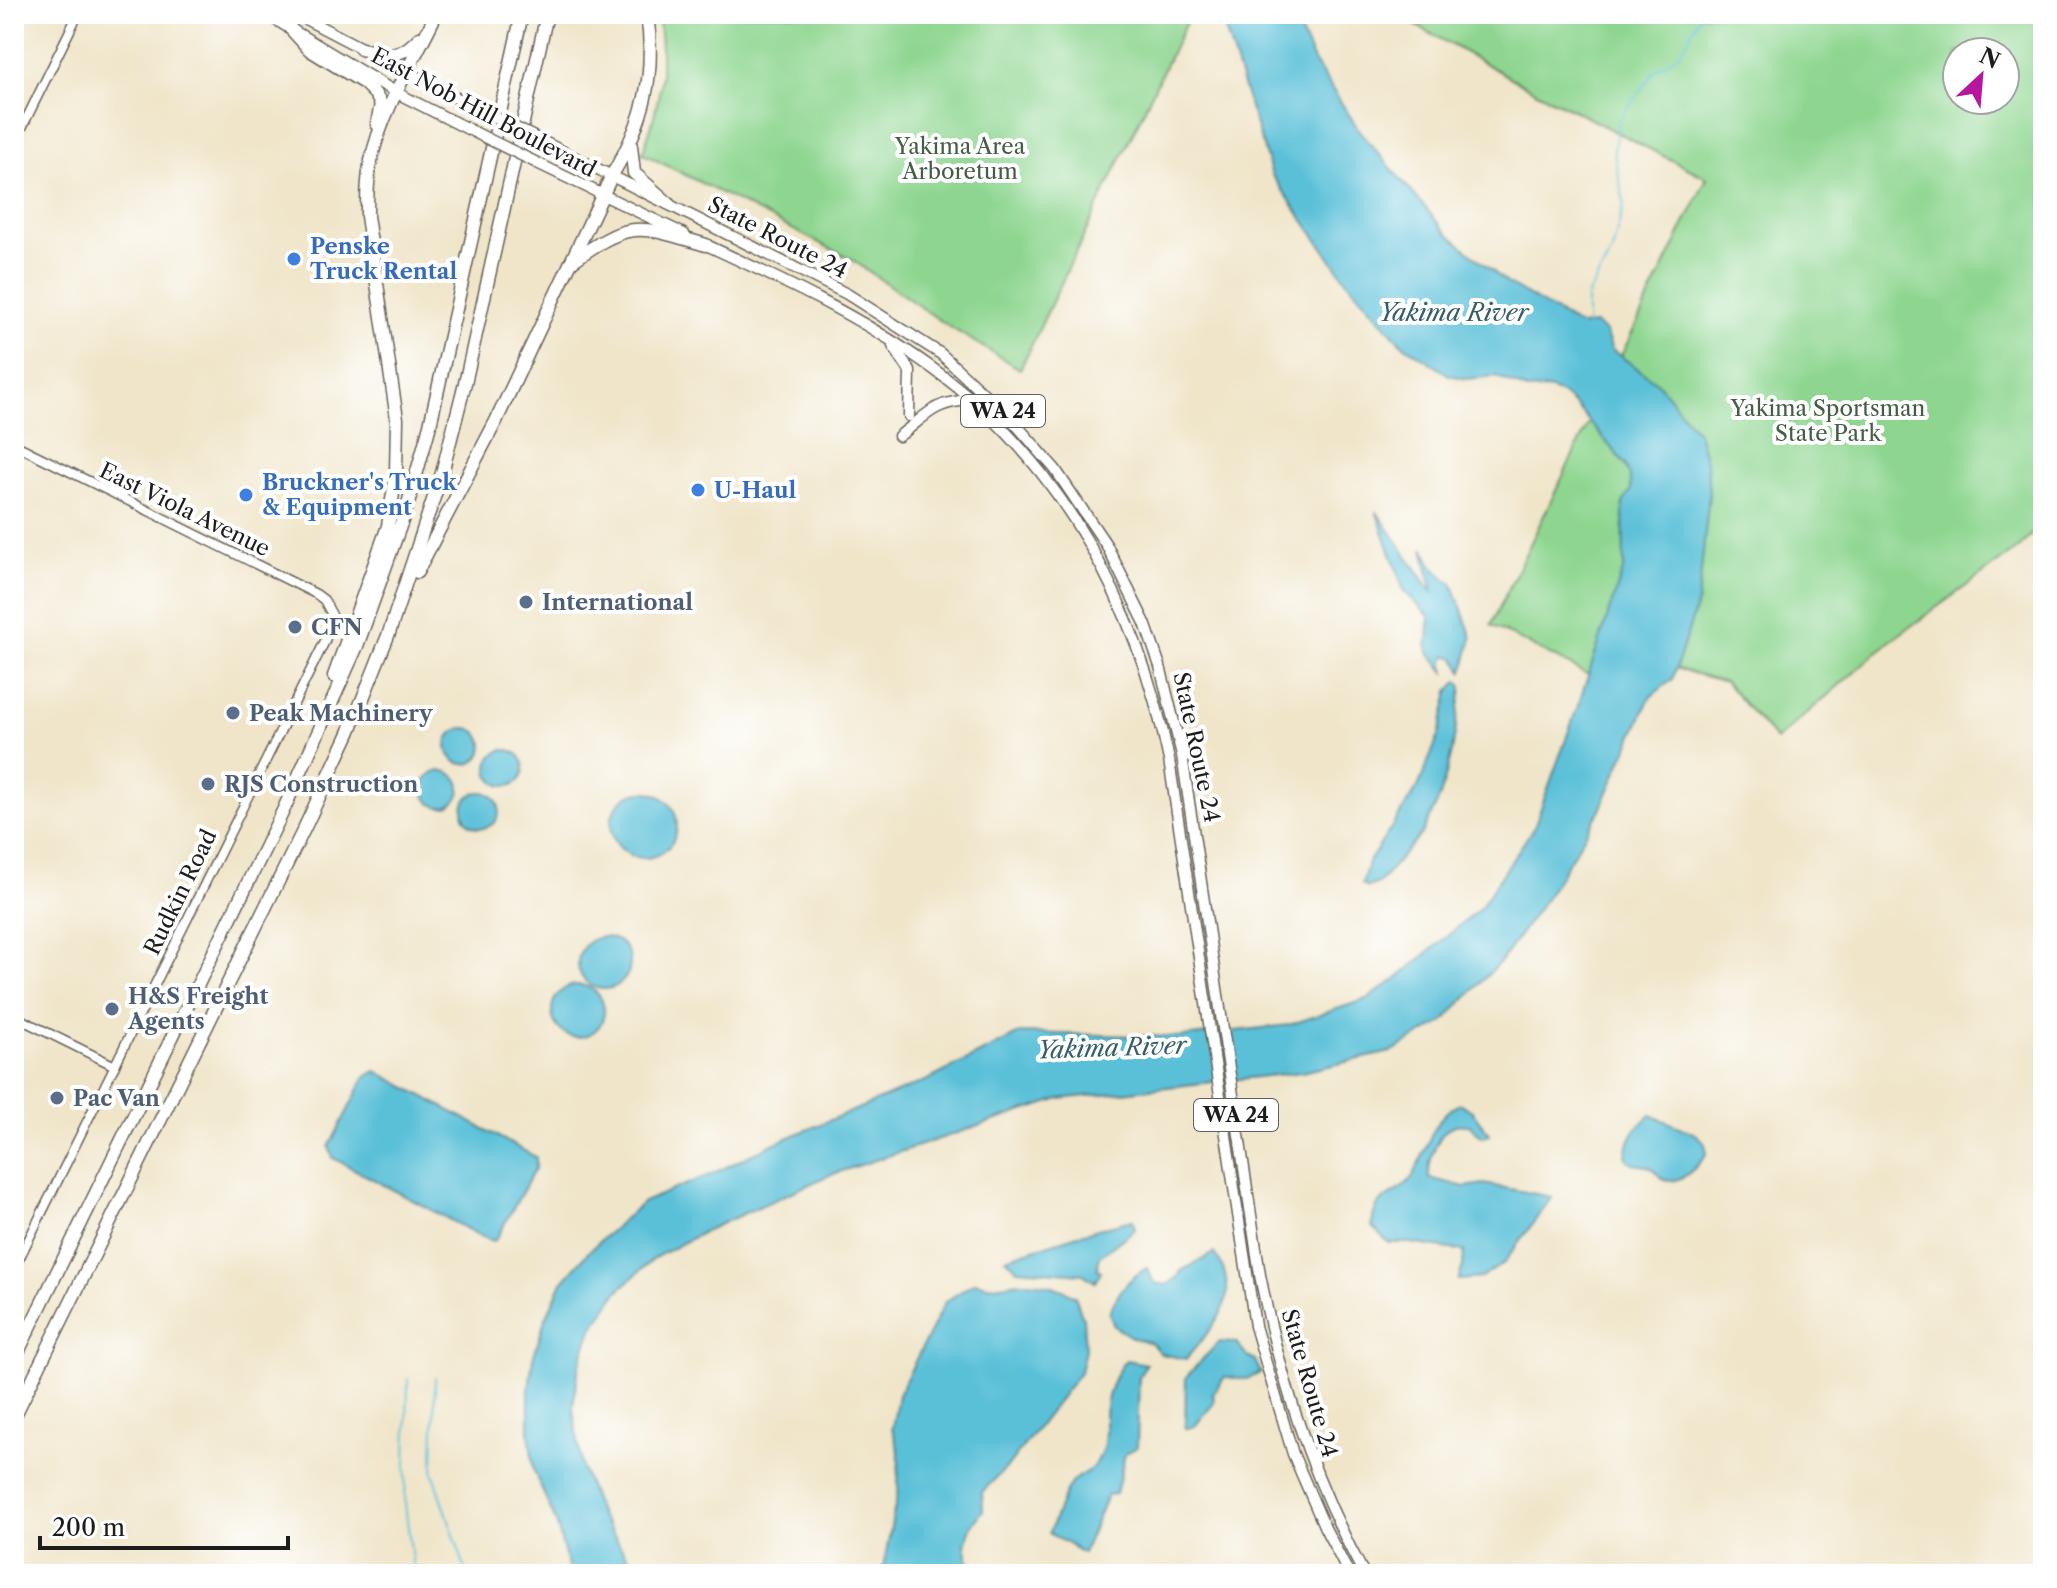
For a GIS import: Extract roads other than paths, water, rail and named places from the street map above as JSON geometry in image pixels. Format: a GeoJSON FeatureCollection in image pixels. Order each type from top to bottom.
{"type":"FeatureCollection","features":[{"type":"Feature","properties":{"kind":"highway"},"geometry":{"type":"LineString","coordinates":[[371,158],[397,93],[436,14]]}},
{"type":"Feature","properties":{"kind":"highway"},"geometry":{"type":"LineString","coordinates":[[14,1360],[283,811],[357,646],[408,504],[447,351],[522,14]]}},
{"type":"Feature","properties":{"kind":"highway"},"geometry":{"type":"LineString","coordinates":[[389,633],[452,439],[547,14]]}},
{"type":"Feature","properties":{"kind":"highway"},"geometry":{"type":"LineString","coordinates":[[14,1417],[304,829],[349,733],[421,563],[496,421],[612,175],[631,143],[642,114],[651,67],[647,14]]}},
{"type":"Feature","properties":{"kind":"highway"},"geometry":{"type":"LineString","coordinates":[[283,811],[300,757],[346,647],[388,526],[398,446],[397,419],[367,216],[367,186],[381,104],[364,83],[310,50],[290,28]]}},
{"type":"Feature","properties":{"kind":"highway"},"geometry":{"type":"LineString","coordinates":[[361,49],[394,55],[408,50],[428,32]]}},
{"type":"Feature","properties":{"kind":"highway","name":"WA 24"},"geometry":{"type":"LineString","coordinates":[[631,143],[634,173],[668,203]]}},
{"type":"Feature","properties":{"kind":"highway","name":"WA 24"},"geometry":{"type":"LineString","coordinates":[[569,264],[623,230],[649,229],[706,245]]}},
{"type":"Feature","properties":{"kind":"main road","name":"East Nob Hill Boulevard"},"geometry":{"type":"LineString","coordinates":[[266,14],[397,93],[602,196]]}},
{"type":"Feature","properties":{"kind":"main road","name":"East Nob Hill Boulevard"},"geometry":{"type":"LineString","coordinates":[[296,14],[612,175]]}},
{"type":"Feature","properties":{"kind":"main road","name":"State Route 24"},"geometry":{"type":"LineString","coordinates":[[612,175],[847,294],[919,339],[978,386],[1055,469],[1107,546],[1145,623],[1170,700],[1192,819],[1271,1331],[1293,1408],[1328,1502],[1364,1574]]}},
{"type":"Feature","properties":{"kind":"main road","name":"State Route 24"},"geometry":{"type":"LineString","coordinates":[[602,196],[803,290],[934,369],[971,400],[1052,488],[1072,515],[1111,584],[1153,690],[1169,760],[1248,1292],[1278,1410],[1306,1486],[1349,1574]]}},
{"type":"Feature","properties":{"kind":"main road"},"geometry":{"type":"LineString","coordinates":[[890,340],[910,371],[909,416]]}},
{"type":"Feature","properties":{"kind":"main road"},"geometry":{"type":"LineString","coordinates":[[899,436],[931,409],[971,400]]}},
{"type":"Feature","properties":{"kind":"street"},"geometry":{"type":"LineString","coordinates":[[14,144],[78,14]]}},
{"type":"Feature","properties":{"kind":"street","name":"East Viola Avenue"},"geometry":{"type":"LineString","coordinates":[[14,444],[316,594],[324,600],[332,615]]}},
{"type":"Feature","properties":{"kind":"street","name":"Rudkin Road"},"geometry":{"type":"LineString","coordinates":[[14,1269],[325,641],[332,615]]}},
{"type":"Feature","properties":{"kind":"street"},"geometry":{"type":"LineString","coordinates":[[14,1016],[115,1066]]}},
{"type":"Feature","properties":{"kind":"water","name":"Yakima River"},"geometry":{"type":"Polygon","coordinates":[[[1220,14],[1292,14],[1314,61],[1361,133],[1447,233],[1507,283],[1580,326],[1595,324],[1605,332],[1612,350],[1658,383],[1698,433],[1707,464],[1709,494],[1698,601],[1672,680],[1650,697],[1599,812],[1550,892],[1500,962],[1443,1022],[1391,1052],[1302,1072],[1060,1099],[830,1175],[707,1230],[654,1258],[618,1291],[592,1329],[579,1366],[573,1407],[582,1468],[600,1515],[639,1574],[570,1574],[556,1522],[534,1471],[529,1433],[533,1358],[562,1282],[591,1249],[643,1202],[930,1079],[1021,1033],[1182,1037],[1289,1025],[1367,999],[1398,978],[1480,908],[1534,827],[1624,567],[1623,503],[1631,491],[1625,464],[1577,407],[1562,394],[1548,389],[1526,390],[1496,376],[1467,379],[1449,375],[1401,343],[1346,280],[1272,175],[1220,14]]]}},
{"type":"Feature","properties":{"kind":"water"},"geometry":{"type":"Polygon","coordinates":[[[1376,511],[1433,593],[1423,548],[1434,568],[1453,585],[1472,638],[1463,672],[1455,658],[1447,655],[1445,672],[1427,650],[1430,617],[1404,591],[1376,511]]]}},
{"type":"Feature","properties":{"kind":"water"},"geometry":{"type":"Polygon","coordinates":[[[1458,681],[1462,688],[1452,752],[1440,797],[1423,832],[1379,883],[1368,887],[1362,884],[1368,863],[1418,787],[1439,735],[1449,691],[1458,681]]]}},
{"type":"Feature","properties":{"kind":"water"},"geometry":{"type":"Polygon","coordinates":[[[465,728],[478,733],[483,746],[478,759],[465,764],[452,759],[447,746],[452,733],[465,728]]]}},
{"type":"Feature","properties":{"kind":"water"},"geometry":{"type":"Polygon","coordinates":[[[506,750],[519,755],[524,768],[519,781],[506,786],[493,781],[488,768],[493,755],[506,750]]]}},
{"type":"Feature","properties":{"kind":"water"},"geometry":{"type":"Polygon","coordinates":[[[442,771],[455,776],[460,789],[455,802],[442,807],[429,802],[424,789],[429,776],[442,771]]]}},
{"type":"Feature","properties":{"kind":"water"},"geometry":{"type":"Polygon","coordinates":[[[481,792],[494,797],[499,810],[494,823],[481,828],[468,823],[463,810],[468,797],[481,792]]]}},
{"type":"Feature","properties":{"kind":"water"},"geometry":{"type":"Polygon","coordinates":[[[644,792],[657,795],[667,802],[674,812],[677,825],[674,838],[667,848],[657,855],[644,858],[631,855],[621,848],[614,838],[611,825],[614,812],[621,802],[631,795],[644,792]]]}},
{"type":"Feature","properties":{"kind":"water"},"geometry":{"type":"Polygon","coordinates":[[[604,937],[622,945],[630,963],[622,981],[604,989],[586,981],[578,963],[586,945],[604,937]]]}},
{"type":"Feature","properties":{"kind":"water"},"geometry":{"type":"Polygon","coordinates":[[[578,985],[596,993],[604,1011],[596,1029],[578,1037],[560,1029],[552,1011],[560,993],[578,985]]]}},
{"type":"Feature","properties":{"kind":"water"},"geometry":{"type":"Polygon","coordinates":[[[376,1071],[536,1157],[536,1167],[496,1239],[486,1239],[333,1158],[329,1147],[365,1077],[376,1071]]]}},
{"type":"Feature","properties":{"kind":"water"},"geometry":{"type":"Polygon","coordinates":[[[1461,1104],[1472,1111],[1490,1135],[1482,1137],[1469,1125],[1449,1128],[1435,1147],[1429,1178],[1465,1187],[1484,1184],[1552,1197],[1504,1263],[1481,1278],[1458,1280],[1464,1251],[1389,1243],[1372,1227],[1381,1201],[1413,1176],[1437,1124],[1451,1108],[1461,1104]]]}},
{"type":"Feature","properties":{"kind":"water"},"geometry":{"type":"Polygon","coordinates":[[[1651,1115],[1696,1134],[1704,1141],[1707,1152],[1684,1177],[1665,1180],[1650,1167],[1634,1164],[1626,1158],[1633,1133],[1651,1115]]]}},
{"type":"Feature","properties":{"kind":"water"},"geometry":{"type":"Polygon","coordinates":[[[1133,1220],[1135,1229],[1100,1256],[1097,1269],[1101,1271],[1095,1282],[1083,1274],[1017,1269],[1006,1258],[1085,1233],[1133,1220]]]}},
{"type":"Feature","properties":{"kind":"water"},"geometry":{"type":"Polygon","coordinates":[[[1215,1253],[1224,1269],[1226,1298],[1215,1322],[1186,1359],[1161,1354],[1151,1343],[1133,1338],[1114,1326],[1109,1313],[1112,1306],[1124,1287],[1140,1272],[1147,1268],[1154,1283],[1167,1285],[1181,1271],[1215,1253]]]}},
{"type":"Feature","properties":{"kind":"water"},"geometry":{"type":"Polygon","coordinates":[[[975,1282],[996,1286],[1018,1282],[1039,1283],[1075,1296],[1083,1318],[1085,1349],[1080,1372],[1009,1465],[982,1492],[983,1510],[972,1525],[965,1544],[969,1565],[966,1574],[882,1574],[898,1490],[899,1451],[892,1428],[898,1395],[945,1302],[975,1282]]]}},
{"type":"Feature","properties":{"kind":"water"},"geometry":{"type":"Polygon","coordinates":[[[1219,1342],[1237,1343],[1247,1357],[1255,1360],[1261,1373],[1247,1379],[1225,1377],[1213,1393],[1214,1403],[1195,1426],[1185,1429],[1186,1377],[1219,1342]]]}},
{"type":"Feature","properties":{"kind":"water"},"geometry":{"type":"Polygon","coordinates":[[[1126,1360],[1146,1364],[1139,1377],[1137,1447],[1125,1454],[1116,1494],[1107,1495],[1083,1553],[1049,1533],[1070,1485],[1094,1466],[1100,1456],[1108,1396],[1117,1372],[1126,1360]]]}},
{"type":"Feature","properties":{"kind":"waterway"},"geometry":{"type":"LineString","coordinates":[[1587,325],[1587,297],[1612,252],[1624,203],[1614,153],[1618,121],[1654,72],[1681,52],[1701,14]]}},
{"type":"Feature","properties":{"kind":"waterway"},"geometry":{"type":"LineString","coordinates":[[435,1378],[433,1472],[467,1574]]}},
{"type":"Feature","properties":{"kind":"waterway"},"geometry":{"type":"LineString","coordinates":[[408,1379],[405,1504],[414,1574]]}},
{"type":"Feature","properties":{"kind":"place","name":"Penske Truck Rental"},"geometry":{"type":"Point","coordinates":[294,259]}},
{"type":"Feature","properties":{"kind":"place","name":"U-Haul"},"geometry":{"type":"Point","coordinates":[698,490]}},
{"type":"Feature","properties":{"kind":"place","name":"Bruckner's Truck & Equipment"},"geometry":{"type":"Point","coordinates":[246,495]}},
{"type":"Feature","properties":{"kind":"place","name":"International"},"geometry":{"type":"Point","coordinates":[526,602]}},
{"type":"Feature","properties":{"kind":"place","name":"CFN"},"geometry":{"type":"Point","coordinates":[295,627]}},
{"type":"Feature","properties":{"kind":"place","name":"Peak Machinery"},"geometry":{"type":"Point","coordinates":[233,713]}},
{"type":"Feature","properties":{"kind":"place","name":"RJS Construction"},"geometry":{"type":"Point","coordinates":[208,784]}},
{"type":"Feature","properties":{"kind":"place","name":"H&S Freight Agents"},"geometry":{"type":"Point","coordinates":[112,1009]}},
{"type":"Feature","properties":{"kind":"place","name":"Pac Van"},"geometry":{"type":"Point","coordinates":[57,1098]}},
{"type":"Feature","properties":{"kind":"park label","name":"Yakima Area Arboretum"},"geometry":{"type":"Point","coordinates":[960,158]}},
{"type":"Feature","properties":{"kind":"park label","name":"Yakima Sportsman State Park"},"geometry":{"type":"Point","coordinates":[1828,420]}}]}
